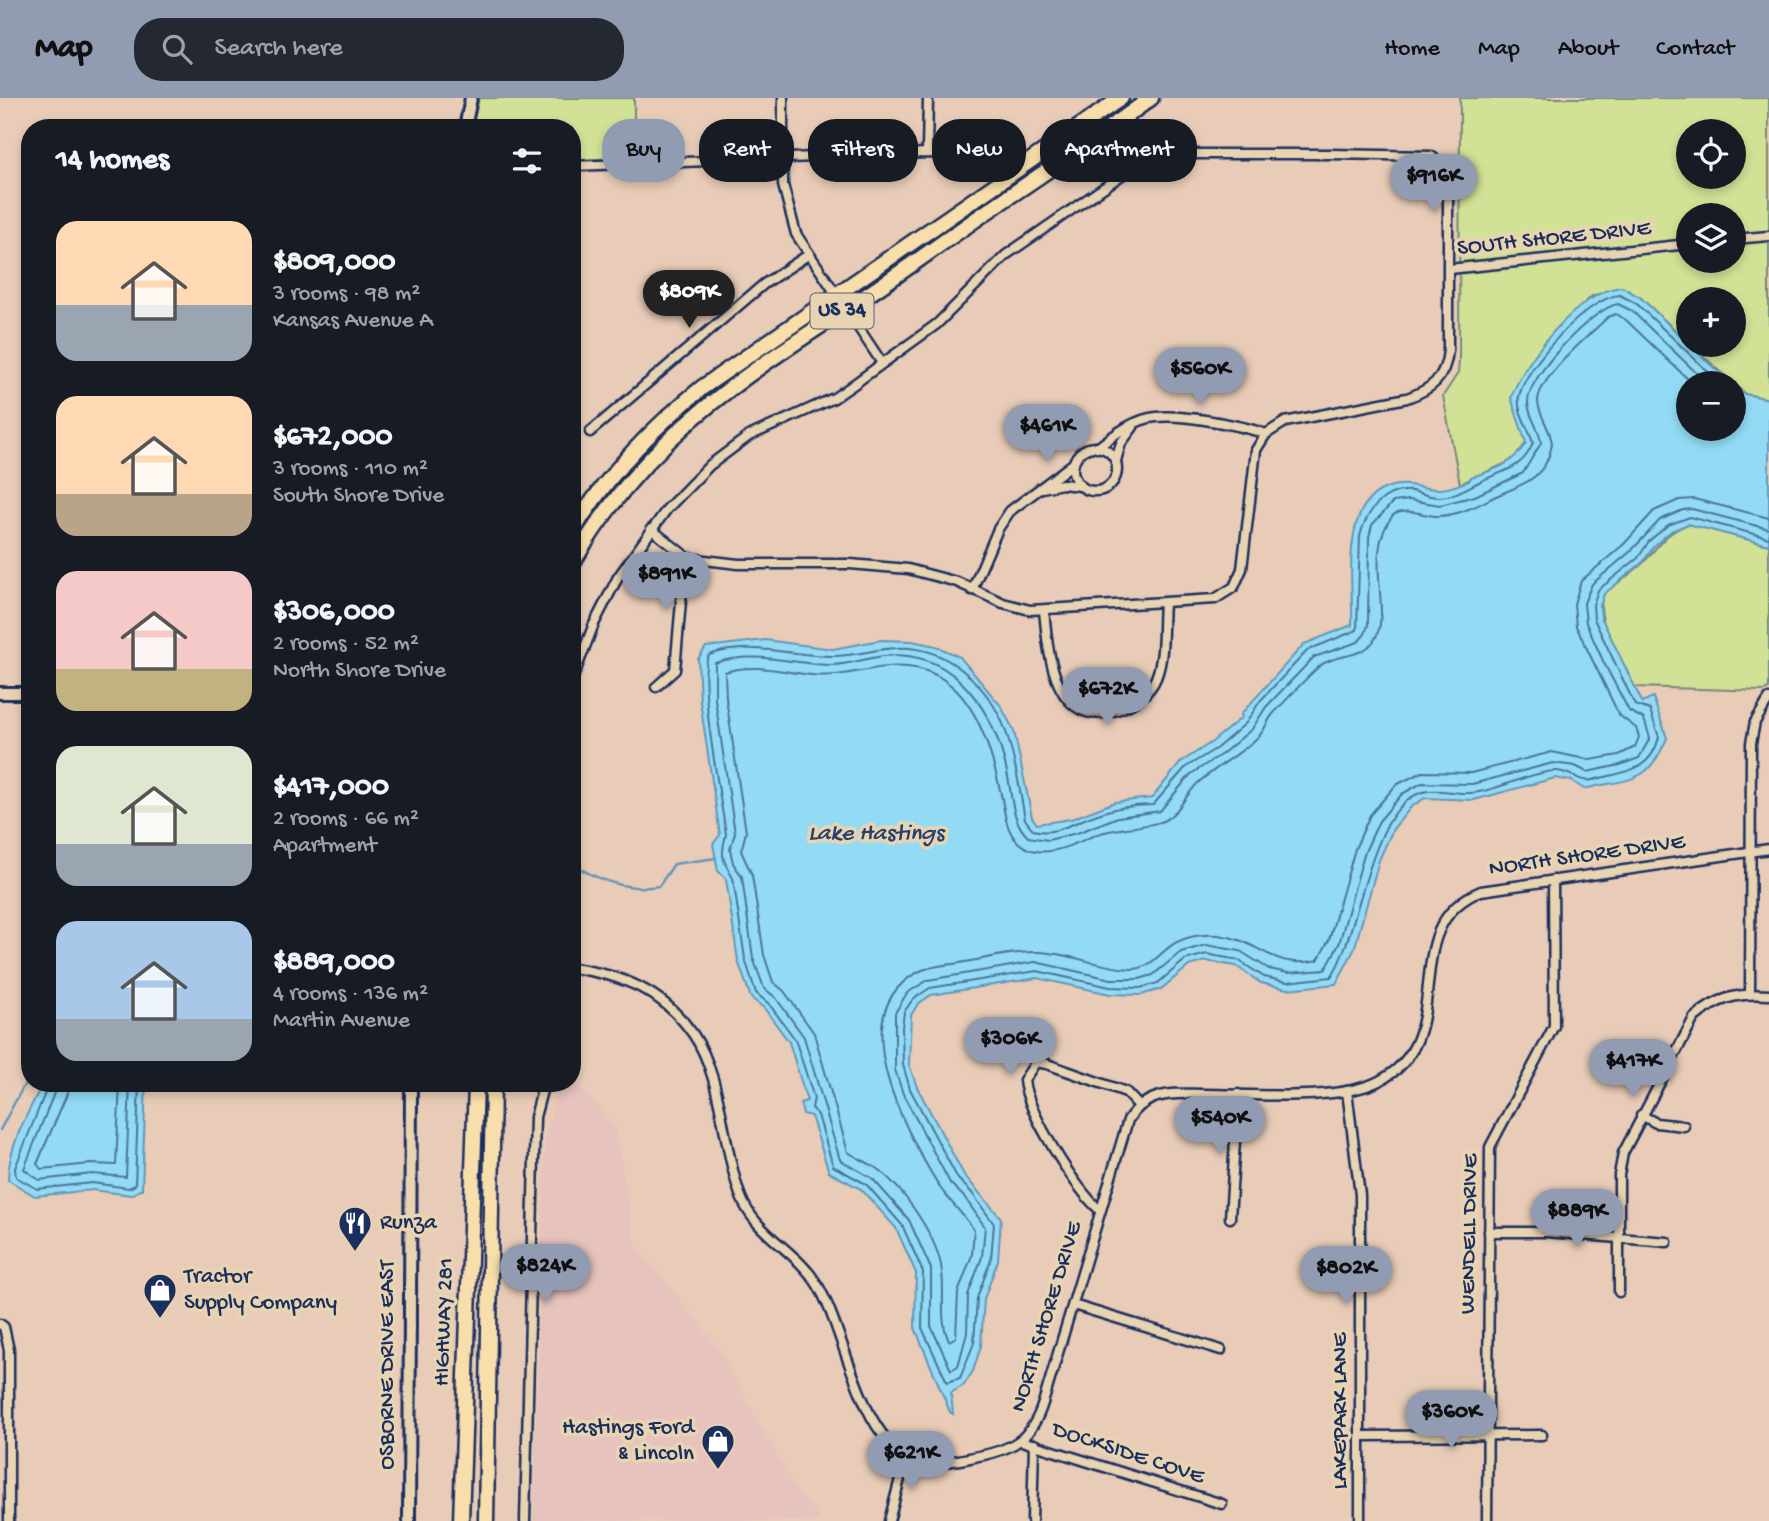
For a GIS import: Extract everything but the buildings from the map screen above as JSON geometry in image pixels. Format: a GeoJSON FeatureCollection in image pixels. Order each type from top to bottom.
{"type":"FeatureCollection","features":[{"type":"Feature","properties":{"kind":"highway","name":"US 34"},"geometry":{"type":"LineString","coordinates":[[581,551],[613,501],[681,426],[842,303],[1121,98]]}},
{"type":"Feature","properties":{"kind":"highway","name":"US 34"},"geometry":{"type":"LineString","coordinates":[[581,520],[620,467],[683,404],[842,303],[1151,98]]}},
{"type":"Feature","properties":{"kind":"highway","name":"HIGHWAY 281"},"geometry":{"type":"LineString","coordinates":[[461,1521],[476,1092]]}},
{"type":"Feature","properties":{"kind":"highway","name":"HIGHWAY 281"},"geometry":{"type":"LineString","coordinates":[[486,1521],[493,1092]]}},
{"type":"Feature","properties":{"kind":"street"},"geometry":{"type":"LineString","coordinates":[[467,119],[471,98]]}},
{"type":"Feature","properties":{"kind":"street"},"geometry":{"type":"LineString","coordinates":[[783,98],[783,119]]}},
{"type":"Feature","properties":{"kind":"street"},"geometry":{"type":"LineString","coordinates":[[927,153],[928,98]]}},
{"type":"Feature","properties":{"kind":"street"},"geometry":{"type":"LineString","coordinates":[[794,158],[932,153]]}},
{"type":"Feature","properties":{"kind":"street"},"geometry":{"type":"LineString","coordinates":[[581,657],[618,577],[651,529],[691,484],[733,447],[771,425],[834,398],[937,324],[1006,254],[1144,161],[1173,154],[1422,155],[1438,159],[1448,168],[1449,269]]}},
{"type":"Feature","properties":{"kind":"street"},"geometry":{"type":"LineString","coordinates":[[581,166],[699,161]]}},
{"type":"Feature","properties":{"kind":"street"},"geometry":{"type":"LineString","coordinates":[[784,182],[785,200],[796,234],[882,363]]}},
{"type":"Feature","properties":{"kind":"street"},"geometry":{"type":"LineString","coordinates":[[1746,238],[1769,236]]}},
{"type":"Feature","properties":{"kind":"street","name":"SOUTH SHORE DRIVE"},"geometry":{"type":"LineString","coordinates":[[1266,434],[1285,422],[1408,398],[1435,385],[1447,363],[1449,269],[1676,245]]}},
{"type":"Feature","properties":{"kind":"street"},"geometry":{"type":"LineString","coordinates":[[590,432],[764,284],[808,255]]}},
{"type":"Feature","properties":{"kind":"street"},"geometry":{"type":"LineString","coordinates":[[651,529],[688,558],[908,569],[957,582],[972,590],[1015,607],[1044,610],[1215,600],[1234,587],[1242,569],[1256,450],[1266,434],[1247,427],[1155,417],[1135,425],[1097,448],[1084,450],[1074,463],[1010,511],[972,590]]}},
{"type":"Feature","properties":{"kind":"street"},"geometry":{"type":"LineString","coordinates":[[1042,488],[1062,484],[1080,486],[1092,491],[1106,488],[1116,476],[1121,443],[1135,425]]}},
{"type":"Feature","properties":{"kind":"street"},"geometry":{"type":"LineString","coordinates":[[1097,448],[1110,453],[1116,463]]}},
{"type":"Feature","properties":{"kind":"street"},"geometry":{"type":"LineString","coordinates":[[1074,463],[1073,474],[1080,486]]}},
{"type":"Feature","properties":{"kind":"street"},"geometry":{"type":"LineString","coordinates":[[656,687],[675,670],[682,590],[701,560]]}},
{"type":"Feature","properties":{"kind":"street"},"geometry":{"type":"LineString","coordinates":[[1044,610],[1049,663],[1062,691],[1081,709],[1107,713],[1142,696],[1157,676],[1164,604]]}},
{"type":"Feature","properties":{"kind":"street"},"geometry":{"type":"LineString","coordinates":[[0,693],[21,693]]}},
{"type":"Feature","properties":{"kind":"street"},"geometry":{"type":"LineString","coordinates":[[1750,994],[1752,733],[1769,699]]}},
{"type":"Feature","properties":{"kind":"street","name":"NORTH SHORE DRIVE"},"geometry":{"type":"LineString","coordinates":[[906,1456],[927,1462],[992,1453],[1022,1441],[1039,1418],[1128,1120],[1139,1106],[1169,1094],[1348,1091],[1381,1080],[1394,1071],[1419,1039],[1426,1010],[1434,938],[1446,914],[1467,896],[1481,891],[1769,849]]}},
{"type":"Feature","properties":{"kind":"street","name":"WENDELL DRIVE"},"geometry":{"type":"LineString","coordinates":[[1487,1521],[1490,1147],[1554,1026],[1553,880]]}},
{"type":"Feature","properties":{"kind":"street"},"geometry":{"type":"LineString","coordinates":[[581,969],[601,972],[639,985],[672,1010],[695,1036],[709,1070],[738,1187],[748,1211],[817,1284],[877,1427],[890,1443],[906,1456],[889,1521]]}},
{"type":"Feature","properties":{"kind":"street"},"geometry":{"type":"LineString","coordinates":[[1619,1292],[1621,1164],[1628,1139],[1694,1018],[1711,1003],[1729,996],[1769,995]]}},
{"type":"Feature","properties":{"kind":"street","name":"NORTH SHORE DRIVE"},"geometry":{"type":"LineString","coordinates":[[1100,1210],[1087,1200],[1041,1125],[1026,1096],[1024,1080],[1037,1062],[1047,1063],[1126,1093],[1139,1106]]}},
{"type":"Feature","properties":{"kind":"street","name":"LAKEPARK LANE"},"geometry":{"type":"LineString","coordinates":[[1348,1091],[1360,1195],[1360,1521]]}},
{"type":"Feature","properties":{"kind":"street","name":"OSBORNE DRIVE EAST"},"geometry":{"type":"LineString","coordinates":[[409,1521],[411,1092]]}},
{"type":"Feature","properties":{"kind":"street"},"geometry":{"type":"LineString","coordinates":[[525,1521],[535,1117],[542,1092]]}},
{"type":"Feature","properties":{"kind":"street"},"geometry":{"type":"LineString","coordinates":[[1230,1218],[1238,1094]]}},
{"type":"Feature","properties":{"kind":"street"},"geometry":{"type":"LineString","coordinates":[[1641,1115],[1656,1123],[1685,1126]]}},
{"type":"Feature","properties":{"kind":"street"},"geometry":{"type":"LineString","coordinates":[[1489,1232],[1667,1242]]}},
{"type":"Feature","properties":{"kind":"street"},"geometry":{"type":"LineString","coordinates":[[1073,1305],[1221,1350]]}},
{"type":"Feature","properties":{"kind":"street"},"geometry":{"type":"LineString","coordinates":[[0,1325],[8,1339],[9,1350],[9,1521]]}},
{"type":"Feature","properties":{"kind":"street"},"geometry":{"type":"LineString","coordinates":[[1360,1436],[1542,1436]]}},
{"type":"Feature","properties":{"kind":"street","name":"DOCKSIDE COVE"},"geometry":{"type":"LineString","coordinates":[[1022,1441],[1222,1504]]}},
{"type":"Feature","properties":{"kind":"street"},"geometry":{"type":"LineString","coordinates":[[1032,1521],[1034,1444]]}},
{"type":"Feature","properties":{"kind":"shaded area"},"geometry":{"type":"Polygon","coordinates":[[[581,1087],[615,1127],[636,1246],[716,1344],[796,1490],[822,1521],[533,1521],[545,1137],[558,1092],[581,1092],[581,1087]]]}},
{"type":"Feature","properties":{"kind":"green space"},"geometry":{"type":"Polygon","coordinates":[[[479,98],[634,98],[634,119],[602,119],[602,159],[581,160],[581,119],[474,119],[479,98]]]}},
{"type":"Feature","properties":{"kind":"green space"},"geometry":{"type":"Polygon","coordinates":[[[1460,98],[1769,98],[1769,399],[1746,394],[1746,371],[1720,371],[1704,357],[1746,357],[1746,287],[1676,287],[1676,331],[1641,298],[1622,287],[1592,296],[1544,343],[1526,443],[1513,460],[1460,484],[1443,396],[1458,373],[1460,98]]]}},
{"type":"Feature","properties":{"kind":"green space"},"geometry":{"type":"Polygon","coordinates":[[[1688,524],[1769,545],[1769,689],[1635,687],[1610,642],[1602,617],[1603,594],[1643,563],[1662,540],[1688,524]]]}},
{"type":"Feature","properties":{"kind":"water","name":"Lake Hastings"},"geometry":{"type":"Polygon","coordinates":[[[1622,287],[1641,298],[1676,331],[1676,357],[1703,357],[1717,371],[1676,371],[1676,441],[1746,441],[1746,394],[1769,399],[1769,545],[1688,524],[1671,531],[1654,546],[1643,562],[1604,594],[1600,606],[1601,617],[1642,702],[1653,697],[1667,738],[1660,754],[1644,772],[1625,781],[1584,789],[1572,781],[1555,778],[1474,800],[1425,798],[1411,807],[1393,829],[1379,860],[1354,950],[1336,984],[1287,989],[1261,983],[1236,966],[1206,961],[1189,966],[1161,989],[1141,995],[1110,994],[1037,978],[931,995],[918,1004],[911,1015],[909,1064],[917,1087],[964,1175],[1001,1218],[998,1260],[984,1299],[981,1346],[973,1371],[964,1385],[951,1393],[953,1414],[915,1328],[916,1273],[896,1228],[861,1189],[829,1172],[811,1116],[803,1114],[800,1103],[807,1101],[789,1042],[764,1008],[751,998],[738,961],[726,879],[718,871],[713,844],[720,835],[700,701],[698,659],[706,647],[765,640],[833,649],[881,640],[912,641],[936,646],[960,657],[1001,706],[1014,731],[1032,817],[1037,824],[1071,819],[1115,802],[1152,798],[1181,762],[1212,742],[1242,717],[1241,714],[1304,644],[1352,625],[1351,568],[1355,527],[1362,510],[1373,496],[1396,485],[1449,488],[1495,469],[1515,457],[1526,443],[1511,398],[1518,382],[1556,329],[1589,300],[1606,291],[1622,287]]]}},
{"type":"Feature","properties":{"kind":"water"},"geometry":{"type":"Polygon","coordinates":[[[38,1092],[146,1092],[142,1189],[131,1195],[93,1190],[35,1196],[8,1180],[11,1155],[38,1092]]]}},
{"type":"Feature","properties":{"kind":"waterway"},"geometry":{"type":"LineString","coordinates":[[581,868],[603,880],[625,886],[648,887],[659,886],[674,864],[716,858]]}},
{"type":"Feature","properties":{"kind":"waterway"},"geometry":{"type":"LineString","coordinates":[[0,1130],[21,1091]]}},
{"type":"Feature","properties":{"kind":"place","name":"Runza"},"geometry":{"type":"Point","coordinates":[355,1253]}},
{"type":"Feature","properties":{"kind":"place","name":"Tractor Supply Company"},"geometry":{"type":"Point","coordinates":[160,1320]}},
{"type":"Feature","properties":{"kind":"place","name":"Hastings Ford & Lincoln"},"geometry":{"type":"Point","coordinates":[718,1471]}}]}
